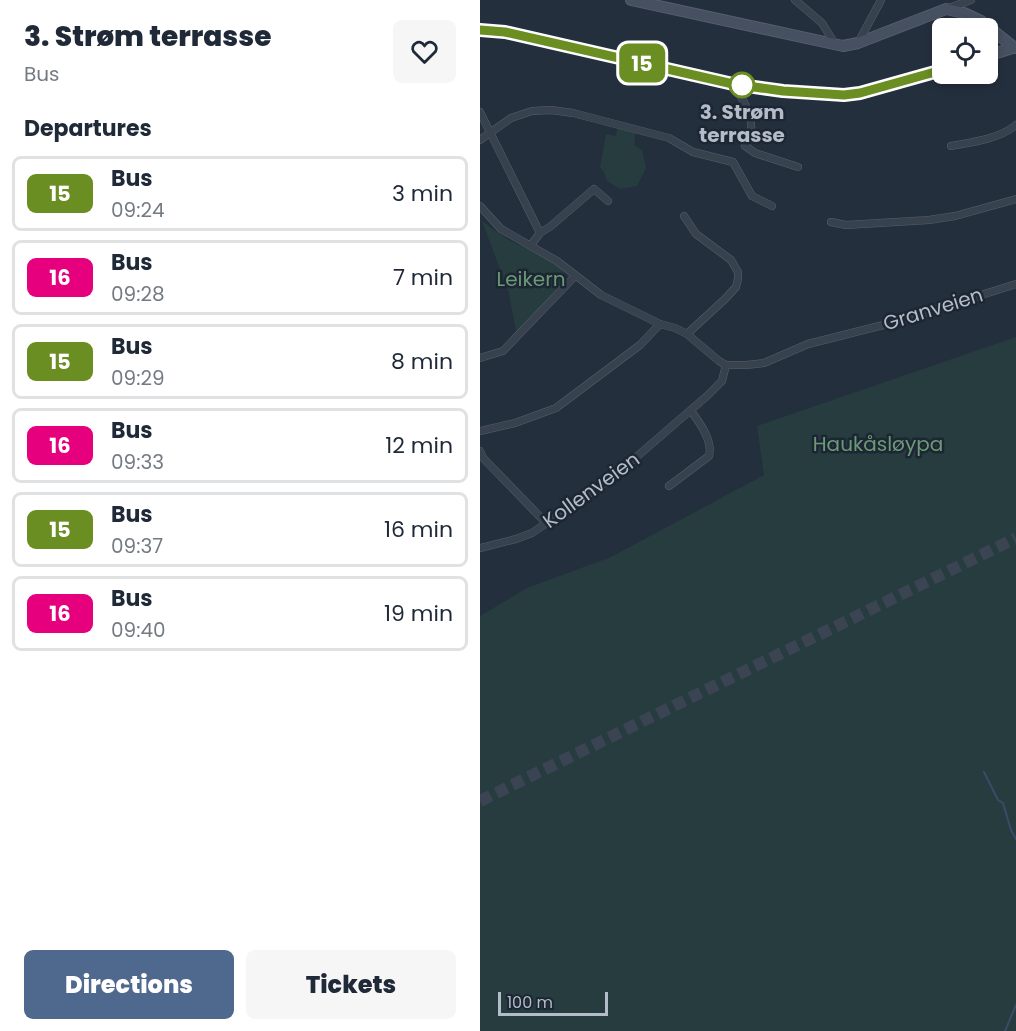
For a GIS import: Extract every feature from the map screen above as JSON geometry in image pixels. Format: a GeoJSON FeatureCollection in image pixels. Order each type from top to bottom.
{"type":"FeatureCollection","features":[{"type":"Feature","properties":{"kind":"main road"},"geometry":{"type":"LineString","coordinates":[[631,0],[843,46],[858,43],[946,9],[964,13],[981,21],[1015,48]]}},
{"type":"Feature","properties":{"kind":"main road"},"geometry":{"type":"LineString","coordinates":[[480,30],[515,34],[733,84],[783,91],[844,95],[891,86],[932,73]]}},
{"type":"Feature","properties":{"kind":"main road"},"geometry":{"type":"LineString","coordinates":[[998,53],[1015,48]]}},
{"type":"Feature","properties":{"kind":"street"},"geometry":{"type":"LineString","coordinates":[[795,0],[822,23],[836,45]]}},
{"type":"Feature","properties":{"kind":"street"},"geometry":{"type":"LineString","coordinates":[[858,43],[881,0]]}},
{"type":"Feature","properties":{"kind":"street"},"geometry":{"type":"LineString","coordinates":[[946,9],[971,0]]}},
{"type":"Feature","properties":{"kind":"street"},"geometry":{"type":"LineString","coordinates":[[733,84],[749,112],[750,140],[746,146],[755,153],[798,167]]}},
{"type":"Feature","properties":{"kind":"street"},"geometry":{"type":"LineString","coordinates":[[480,140],[511,118],[532,111],[551,110],[573,113],[669,138],[693,152],[733,162],[752,196],[772,206]]}},
{"type":"Feature","properties":{"kind":"street"},"geometry":{"type":"LineString","coordinates":[[480,112],[540,233]]}},
{"type":"Feature","properties":{"kind":"street"},"geometry":{"type":"LineString","coordinates":[[1007,132],[1016,125]]}},
{"type":"Feature","properties":{"kind":"street"},"geometry":{"type":"LineString","coordinates":[[951,146],[1007,132],[1016,132]]}},
{"type":"Feature","properties":{"kind":"street"},"geometry":{"type":"LineString","coordinates":[[531,245],[540,233],[594,189],[608,201]]}},
{"type":"Feature","properties":{"kind":"street"},"geometry":{"type":"LineString","coordinates":[[831,222],[846,225],[929,220],[955,216],[1016,199]]}},
{"type":"Feature","properties":{"kind":"street"},"geometry":{"type":"LineString","coordinates":[[480,206],[501,229],[531,245],[601,295],[660,324],[687,334],[719,362],[726,365]]}},
{"type":"Feature","properties":{"kind":"street"},"geometry":{"type":"LineString","coordinates":[[684,216],[696,234],[731,260],[738,272],[736,287],[687,334]]}},
{"type":"Feature","properties":{"kind":"street"},"geometry":{"type":"LineString","coordinates":[[480,358],[502,351],[575,276]]}},
{"type":"Feature","properties":{"kind":"street","name":"Granveien"},"geometry":{"type":"LineString","coordinates":[[726,365],[764,363],[808,344],[899,321],[1016,284]]}},
{"type":"Feature","properties":{"kind":"street"},"geometry":{"type":"LineString","coordinates":[[480,430],[515,423],[556,408],[640,345],[660,324]]}},
{"type":"Feature","properties":{"kind":"street","name":"Kollenveien"},"geometry":{"type":"LineString","coordinates":[[480,548],[532,533],[612,478],[691,411],[722,381],[726,365]]}},
{"type":"Feature","properties":{"kind":"street"},"geometry":{"type":"LineString","coordinates":[[669,486],[709,456],[711,448],[691,411]]}},
{"type":"Feature","properties":{"kind":"street"},"geometry":{"type":"LineString","coordinates":[[480,451],[483,458],[546,523]]}},
{"type":"Feature","properties":{"kind":"green space"},"geometry":{"type":"Polygon","coordinates":[[[619,125],[636,129],[634,145],[642,150],[646,168],[637,186],[620,189],[607,181],[600,167],[606,134],[615,136],[619,125]]]}},
{"type":"Feature","properties":{"kind":"green space","name":"Leikern"},"geometry":{"type":"Polygon","coordinates":[[[482,221],[506,238],[551,260],[564,273],[567,281],[516,332],[509,293],[482,221]]]}},
{"type":"Feature","properties":{"kind":"green space","name":"Haukåsløypa"},"geometry":{"type":"Polygon","coordinates":[[[1016,337],[1016,1031],[480,1031],[480,616],[527,588],[611,557],[764,475],[757,426],[1016,337]]]}},
{"type":"Feature","properties":{"kind":"waterway"},"geometry":{"type":"LineString","coordinates":[[984,772],[998,800],[1003,803],[1016,839]]}},
{"type":"Feature","properties":{"kind":"waterway"},"geometry":{"type":"LineString","coordinates":[[1005,1031],[1016,1005]]}},
{"type":"Feature","properties":{"kind":"tunnel"},"geometry":{"type":"LineString","coordinates":[[480,801],[1016,538]]}},
{"type":"Feature","properties":{"kind":"bus line","name":"15"},"geometry":{"type":"LineString","coordinates":[[480,30],[505,32],[544,40],[733,84],[783,91],[844,95],[891,86],[932,73]]}},
{"type":"Feature","properties":{"kind":"place","name":"3. Strøm terrasse"},"geometry":{"type":"Point","coordinates":[742,85]}}]}
